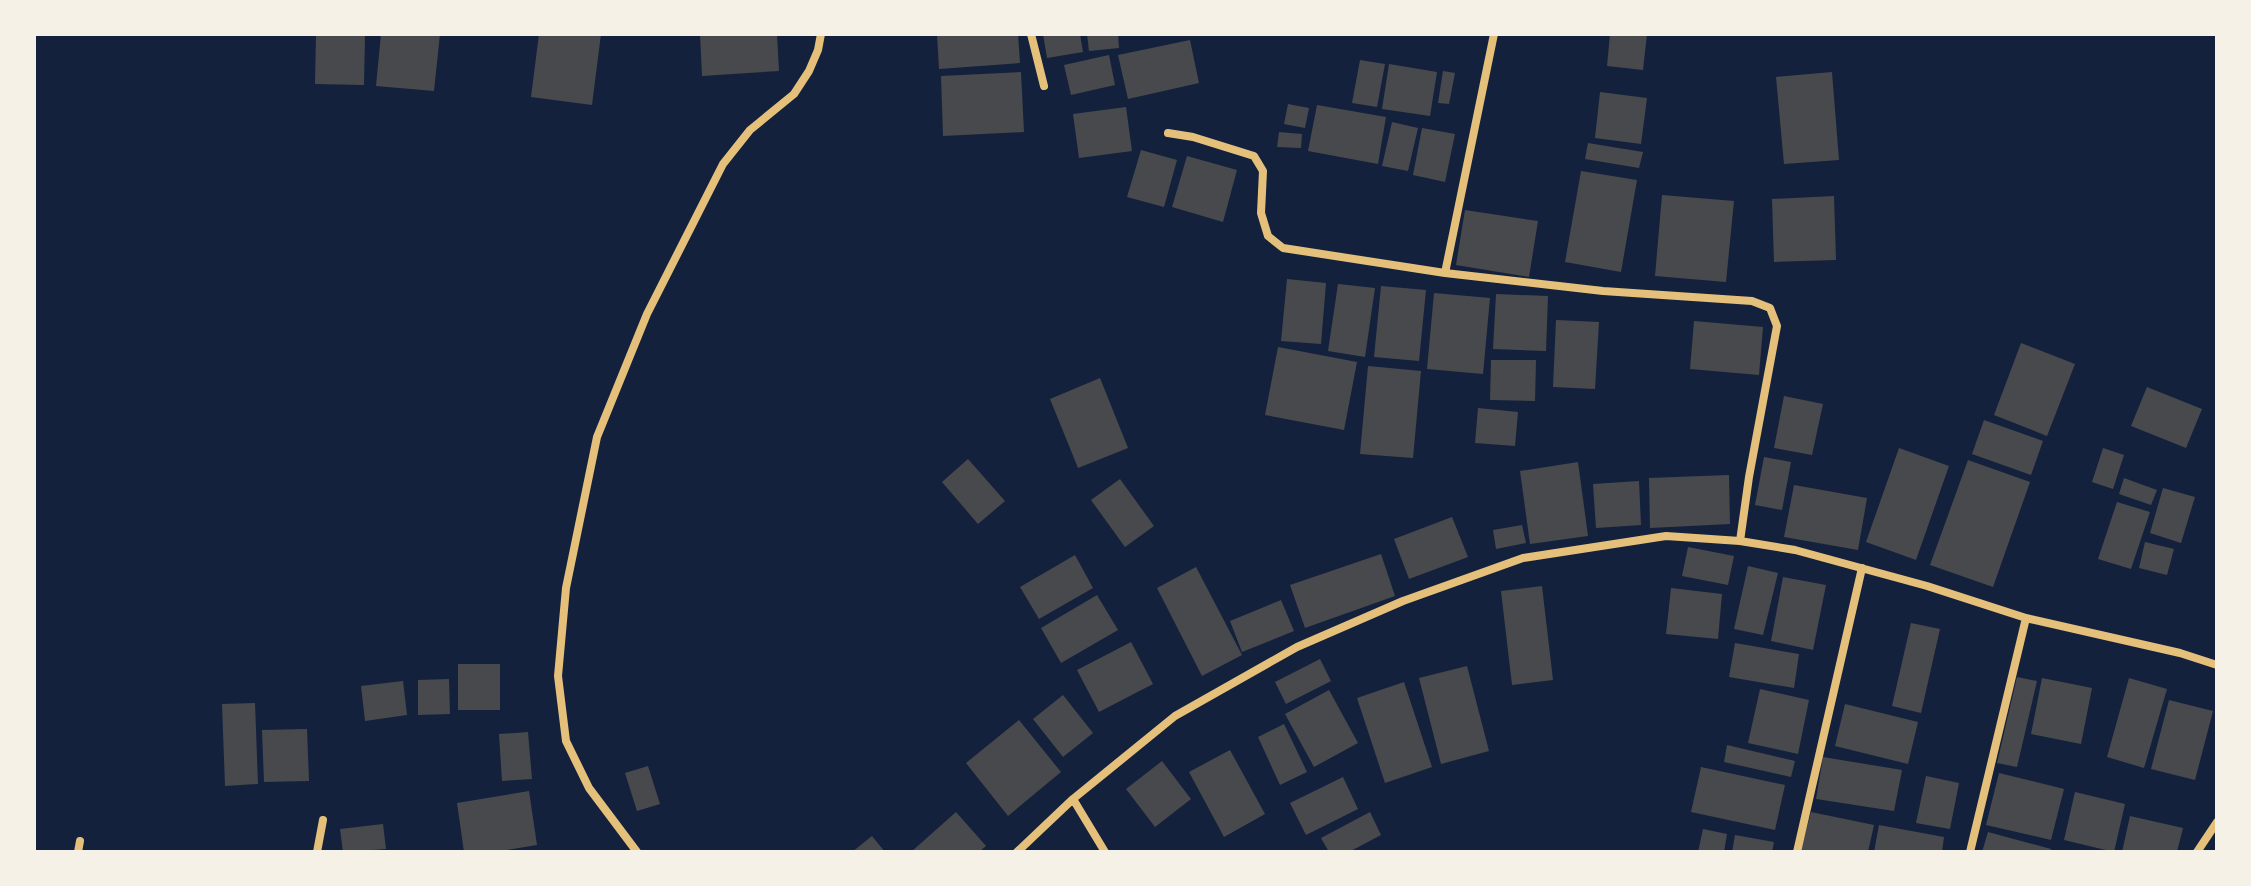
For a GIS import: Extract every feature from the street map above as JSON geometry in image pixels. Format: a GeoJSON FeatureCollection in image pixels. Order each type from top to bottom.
{"type":"FeatureCollection","features":[{"type":"Feature","properties":{"kind":"street"},"geometry":{"type":"LineString","coordinates":[[637,852],[589,788],[566,741],[558,676],[566,588],[597,437],[647,314],[723,164],[750,130],[794,94],[809,71],[821,34]]}},
{"type":"Feature","properties":{"kind":"street"},"geometry":{"type":"LineString","coordinates":[[1031,34],[1044,86]]}},
{"type":"Feature","properties":{"kind":"street"},"geometry":{"type":"LineString","coordinates":[[1445,273],[1494,34]]}},
{"type":"Feature","properties":{"kind":"street"},"geometry":{"type":"LineString","coordinates":[[1168,133],[1193,137],[1254,156],[1263,171],[1261,213],[1268,236],[1283,248],[1445,273],[1603,291],[1752,301],[1770,308],[1777,326],[1740,541]]}},
{"type":"Feature","properties":{"kind":"street"},"geometry":{"type":"LineString","coordinates":[[1017,852],[1073,799],[1175,716],[1297,647],[1403,601],[1523,558],[1666,536],[1740,541],[1795,550],[2026,618],[2180,653],[2217,665]]}},
{"type":"Feature","properties":{"kind":"street"},"geometry":{"type":"LineString","coordinates":[[1797,852],[1862,568]]}},
{"type":"Feature","properties":{"kind":"street"},"geometry":{"type":"LineString","coordinates":[[1970,852],[2026,618]]}},
{"type":"Feature","properties":{"kind":"street"},"geometry":{"type":"LineString","coordinates":[[1073,799],[1105,852]]}},
{"type":"Feature","properties":{"kind":"street"},"geometry":{"type":"LineString","coordinates":[[317,852],[323,820]]}},
{"type":"Feature","properties":{"kind":"street"},"geometry":{"type":"LineString","coordinates":[[2197,852],[2217,822]]}},
{"type":"Feature","properties":{"kind":"street"},"geometry":{"type":"LineString","coordinates":[[78,852],[80,841]]}},
{"type":"Feature","properties":{"kind":"building"},"geometry":{"type":"Polygon","coordinates":[[[316,34],[365,34],[364,85],[315,84],[316,34]]]}},
{"type":"Feature","properties":{"kind":"building"},"geometry":{"type":"Polygon","coordinates":[[[381,34],[440,34],[434,91],[376,86],[381,34]]]}},
{"type":"Feature","properties":{"kind":"building"},"geometry":{"type":"Polygon","coordinates":[[[539,34],[601,34],[592,105],[531,97],[539,34]]]}},
{"type":"Feature","properties":{"kind":"building"},"geometry":{"type":"Polygon","coordinates":[[[700,34],[777,34],[779,71],[702,76],[700,34]]]}},
{"type":"Feature","properties":{"kind":"building"},"geometry":{"type":"Polygon","coordinates":[[[937,34],[1018,34],[1020,63],[939,69],[937,34]]]}},
{"type":"Feature","properties":{"kind":"building"},"geometry":{"type":"Polygon","coordinates":[[[1043,34],[1080,34],[1083,52],[1047,58],[1043,34]]]}},
{"type":"Feature","properties":{"kind":"building"},"geometry":{"type":"Polygon","coordinates":[[[1087,34],[1118,34],[1119,48],[1089,51],[1087,34]]]}},
{"type":"Feature","properties":{"kind":"building"},"geometry":{"type":"Polygon","coordinates":[[[1610,34],[1647,34],[1643,70],[1607,66],[1610,34]]]}},
{"type":"Feature","properties":{"kind":"building"},"geometry":{"type":"Polygon","coordinates":[[[1190,40],[1199,83],[1128,99],[1118,55],[1190,40]]]}},
{"type":"Feature","properties":{"kind":"building"},"geometry":{"type":"Polygon","coordinates":[[[1109,55],[1115,85],[1071,95],[1064,65],[1109,55]]]}},
{"type":"Feature","properties":{"kind":"building"},"geometry":{"type":"Polygon","coordinates":[[[1360,60],[1385,64],[1377,107],[1352,103],[1360,60]]]}},
{"type":"Feature","properties":{"kind":"building"},"geometry":{"type":"Polygon","coordinates":[[[1389,64],[1437,72],[1430,116],[1382,109],[1389,64]]]}},
{"type":"Feature","properties":{"kind":"building"},"geometry":{"type":"Polygon","coordinates":[[[1443,71],[1455,73],[1449,104],[1438,103],[1443,71]]]}},
{"type":"Feature","properties":{"kind":"building"},"geometry":{"type":"Polygon","coordinates":[[[1021,72],[1024,132],[943,136],[941,76],[1021,72]]]}},
{"type":"Feature","properties":{"kind":"building"},"geometry":{"type":"Polygon","coordinates":[[[1832,72],[1839,160],[1784,164],[1776,77],[1832,72]]]}},
{"type":"Feature","properties":{"kind":"building"},"geometry":{"type":"Polygon","coordinates":[[[1600,92],[1647,98],[1641,144],[1595,138],[1600,92]]]}},
{"type":"Feature","properties":{"kind":"building"},"geometry":{"type":"Polygon","coordinates":[[[1288,104],[1309,108],[1305,128],[1284,124],[1288,104]]]}},
{"type":"Feature","properties":{"kind":"building"},"geometry":{"type":"Polygon","coordinates":[[[1317,105],[1386,117],[1378,164],[1308,151],[1317,105]]]}},
{"type":"Feature","properties":{"kind":"building"},"geometry":{"type":"Polygon","coordinates":[[[1126,107],[1132,151],[1079,158],[1073,114],[1126,107]]]}},
{"type":"Feature","properties":{"kind":"building"},"geometry":{"type":"Polygon","coordinates":[[[1392,122],[1418,128],[1408,171],[1382,166],[1392,122]]]}},
{"type":"Feature","properties":{"kind":"building"},"geometry":{"type":"Polygon","coordinates":[[[1422,128],[1455,134],[1445,182],[1413,175],[1422,128]]]}},
{"type":"Feature","properties":{"kind":"building"},"geometry":{"type":"Polygon","coordinates":[[[1279,132],[1302,134],[1301,148],[1277,147],[1279,132]]]}},
{"type":"Feature","properties":{"kind":"building"},"geometry":{"type":"Polygon","coordinates":[[[1588,143],[1643,152],[1639,168],[1585,159],[1588,143]]]}},
{"type":"Feature","properties":{"kind":"building"},"geometry":{"type":"Polygon","coordinates":[[[1141,150],[1177,160],[1164,207],[1127,197],[1141,150]]]}},
{"type":"Feature","properties":{"kind":"building"},"geometry":{"type":"Polygon","coordinates":[[[1187,156],[1237,170],[1223,222],[1172,207],[1187,156]]]}},
{"type":"Feature","properties":{"kind":"building"},"geometry":{"type":"Polygon","coordinates":[[[1581,171],[1637,180],[1621,272],[1565,262],[1581,171]]]}},
{"type":"Feature","properties":{"kind":"building"},"geometry":{"type":"Polygon","coordinates":[[[1662,195],[1734,201],[1726,282],[1655,276],[1662,195]]]}},
{"type":"Feature","properties":{"kind":"building"},"geometry":{"type":"Polygon","coordinates":[[[1834,196],[1836,260],[1774,262],[1772,199],[1834,196]]]}},
{"type":"Feature","properties":{"kind":"building"},"geometry":{"type":"Polygon","coordinates":[[[1465,210],[1538,221],[1529,277],[1456,265],[1465,210]]]}},
{"type":"Feature","properties":{"kind":"building"},"geometry":{"type":"Polygon","coordinates":[[[1287,279],[1326,283],[1321,344],[1281,341],[1287,279]]]}},
{"type":"Feature","properties":{"kind":"building"},"geometry":{"type":"Polygon","coordinates":[[[1338,284],[1375,288],[1365,357],[1328,351],[1338,284]]]}},
{"type":"Feature","properties":{"kind":"building"},"geometry":{"type":"Polygon","coordinates":[[[1381,286],[1426,290],[1419,361],[1374,357],[1381,286]]]}},
{"type":"Feature","properties":{"kind":"building"},"geometry":{"type":"Polygon","coordinates":[[[1434,293],[1490,298],[1483,374],[1427,369],[1434,293]]]}},
{"type":"Feature","properties":{"kind":"building"},"geometry":{"type":"Polygon","coordinates":[[[1496,294],[1548,296],[1546,351],[1493,349],[1496,294]]]}},
{"type":"Feature","properties":{"kind":"building"},"geometry":{"type":"Polygon","coordinates":[[[1556,320],[1599,322],[1595,389],[1553,387],[1556,320]]]}},
{"type":"Feature","properties":{"kind":"building"},"geometry":{"type":"Polygon","coordinates":[[[1694,321],[1763,327],[1759,375],[1690,369],[1694,321]]]}},
{"type":"Feature","properties":{"kind":"building"},"geometry":{"type":"Polygon","coordinates":[[[2021,343],[2075,364],[2047,436],[1994,415],[2021,343]]]}},
{"type":"Feature","properties":{"kind":"building"},"geometry":{"type":"Polygon","coordinates":[[[1278,347],[1357,362],[1344,430],[1265,415],[1278,347]]]}},
{"type":"Feature","properties":{"kind":"building"},"geometry":{"type":"Polygon","coordinates":[[[1491,360],[1536,360],[1535,401],[1490,400],[1491,360]]]}},
{"type":"Feature","properties":{"kind":"building"},"geometry":{"type":"Polygon","coordinates":[[[1368,366],[1421,371],[1413,458],[1360,454],[1368,366]]]}},
{"type":"Feature","properties":{"kind":"building"},"geometry":{"type":"Polygon","coordinates":[[[1100,378],[1128,448],[1078,468],[1050,399],[1100,378]]]}},
{"type":"Feature","properties":{"kind":"building"},"geometry":{"type":"Polygon","coordinates":[[[2147,387],[2202,409],[2186,448],[2131,426],[2147,387]]]}},
{"type":"Feature","properties":{"kind":"building"},"geometry":{"type":"Polygon","coordinates":[[[1784,396],[1823,404],[1812,455],[1774,448],[1784,396]]]}},
{"type":"Feature","properties":{"kind":"building"},"geometry":{"type":"Polygon","coordinates":[[[1478,408],[1518,412],[1515,446],[1475,443],[1478,408]]]}},
{"type":"Feature","properties":{"kind":"building"},"geometry":{"type":"Polygon","coordinates":[[[1984,420],[2043,441],[2031,475],[1972,454],[1984,420]]]}},
{"type":"Feature","properties":{"kind":"building"},"geometry":{"type":"Polygon","coordinates":[[[1899,448],[1949,466],[1916,560],[1866,542],[1899,448]]]}},
{"type":"Feature","properties":{"kind":"building"},"geometry":{"type":"Polygon","coordinates":[[[2103,448],[2124,455],[2113,489],[2092,482],[2103,448]]]}},
{"type":"Feature","properties":{"kind":"building"},"geometry":{"type":"Polygon","coordinates":[[[1764,457],[1791,462],[1782,510],[1755,505],[1764,457]]]}},
{"type":"Feature","properties":{"kind":"building"},"geometry":{"type":"Polygon","coordinates":[[[968,459],[1005,501],[978,524],[942,482],[968,459]]]}},
{"type":"Feature","properties":{"kind":"building"},"geometry":{"type":"Polygon","coordinates":[[[1968,460],[2030,482],[1993,587],[1930,565],[1968,460]]]}},
{"type":"Feature","properties":{"kind":"building"},"geometry":{"type":"Polygon","coordinates":[[[1578,462],[1588,536],[1530,544],[1520,471],[1578,462]]]}},
{"type":"Feature","properties":{"kind":"building"},"geometry":{"type":"Polygon","coordinates":[[[1729,475],[1730,524],[1650,528],[1649,478],[1729,475]]]}},
{"type":"Feature","properties":{"kind":"building"},"geometry":{"type":"Polygon","coordinates":[[[2124,478],[2157,490],[2151,505],[2119,494],[2124,478]]]}},
{"type":"Feature","properties":{"kind":"building"},"geometry":{"type":"Polygon","coordinates":[[[1120,479],[1154,526],[1125,547],[1091,500],[1120,479]]]}},
{"type":"Feature","properties":{"kind":"building"},"geometry":{"type":"Polygon","coordinates":[[[1639,481],[1641,525],[1596,528],[1593,484],[1639,481]]]}},
{"type":"Feature","properties":{"kind":"building"},"geometry":{"type":"Polygon","coordinates":[[[1794,485],[1867,498],[1858,550],[1784,537],[1794,485]]]}},
{"type":"Feature","properties":{"kind":"building"},"geometry":{"type":"Polygon","coordinates":[[[2163,488],[2195,497],[2181,543],[2150,533],[2163,488]]]}},
{"type":"Feature","properties":{"kind":"building"},"geometry":{"type":"Polygon","coordinates":[[[2117,502],[2150,512],[2131,569],[2098,559],[2117,502]]]}},
{"type":"Feature","properties":{"kind":"building"},"geometry":{"type":"Polygon","coordinates":[[[1452,517],[1468,557],[1409,579],[1394,539],[1452,517]]]}},
{"type":"Feature","properties":{"kind":"building"},"geometry":{"type":"Polygon","coordinates":[[[1522,525],[1526,543],[1496,549],[1493,530],[1522,525]]]}},
{"type":"Feature","properties":{"kind":"building"},"geometry":{"type":"Polygon","coordinates":[[[2145,542],[2174,549],[2167,575],[2139,568],[2145,542]]]}},
{"type":"Feature","properties":{"kind":"building"},"geometry":{"type":"Polygon","coordinates":[[[1688,547],[1734,556],[1728,585],[1682,576],[1688,547]]]}},
{"type":"Feature","properties":{"kind":"building"},"geometry":{"type":"Polygon","coordinates":[[[1381,554],[1395,596],[1305,628],[1290,585],[1381,554]]]}},
{"type":"Feature","properties":{"kind":"building"},"geometry":{"type":"Polygon","coordinates":[[[1075,555],[1093,588],[1039,619],[1020,587],[1075,555]]]}},
{"type":"Feature","properties":{"kind":"building"},"geometry":{"type":"Polygon","coordinates":[[[1748,566],[1778,573],[1763,635],[1734,629],[1748,566]]]}},
{"type":"Feature","properties":{"kind":"building"},"geometry":{"type":"Polygon","coordinates":[[[1196,567],[1242,655],[1202,676],[1157,588],[1196,567]]]}},
{"type":"Feature","properties":{"kind":"building"},"geometry":{"type":"Polygon","coordinates":[[[1783,577],[1826,585],[1813,650],[1771,641],[1783,577]]]}},
{"type":"Feature","properties":{"kind":"building"},"geometry":{"type":"Polygon","coordinates":[[[1542,586],[1553,680],[1512,685],[1501,591],[1542,586]]]}},
{"type":"Feature","properties":{"kind":"building"},"geometry":{"type":"Polygon","coordinates":[[[1671,588],[1722,594],[1718,639],[1666,634],[1671,588]]]}},
{"type":"Feature","properties":{"kind":"building"},"geometry":{"type":"Polygon","coordinates":[[[1097,595],[1118,630],[1061,663],[1041,628],[1097,595]]]}},
{"type":"Feature","properties":{"kind":"building"},"geometry":{"type":"Polygon","coordinates":[[[1281,600],[1294,631],[1242,652],[1230,621],[1281,600]]]}},
{"type":"Feature","properties":{"kind":"building"},"geometry":{"type":"Polygon","coordinates":[[[1911,623],[1940,629],[1921,713],[1892,706],[1911,623]]]}},
{"type":"Feature","properties":{"kind":"building"},"geometry":{"type":"Polygon","coordinates":[[[1131,642],[1153,684],[1099,712],[1077,670],[1131,642]]]}},
{"type":"Feature","properties":{"kind":"building"},"geometry":{"type":"Polygon","coordinates":[[[1735,643],[1799,654],[1794,688],[1729,677],[1735,643]]]}},
{"type":"Feature","properties":{"kind":"building"},"geometry":{"type":"Polygon","coordinates":[[[1320,659],[1331,681],[1286,704],[1275,682],[1320,659]]]}},
{"type":"Feature","properties":{"kind":"building"},"geometry":{"type":"Polygon","coordinates":[[[458,664],[500,664],[500,710],[458,710],[458,664]]]}},
{"type":"Feature","properties":{"kind":"building"},"geometry":{"type":"Polygon","coordinates":[[[1467,666],[1489,751],[1441,764],[1419,678],[1467,666]]]}},
{"type":"Feature","properties":{"kind":"building"},"geometry":{"type":"Polygon","coordinates":[[[2017,677],[2037,681],[2017,767],[1997,763],[2017,677]]]}},
{"type":"Feature","properties":{"kind":"building"},"geometry":{"type":"Polygon","coordinates":[[[2042,678],[2092,688],[2081,744],[2031,734],[2042,678]]]}},
{"type":"Feature","properties":{"kind":"building"},"geometry":{"type":"Polygon","coordinates":[[[2129,678],[2167,689],[2144,768],[2107,757],[2129,678]]]}},
{"type":"Feature","properties":{"kind":"building"},"geometry":{"type":"Polygon","coordinates":[[[449,679],[450,714],[418,715],[418,680],[449,679]]]}},
{"type":"Feature","properties":{"kind":"building"},"geometry":{"type":"Polygon","coordinates":[[[403,681],[407,715],[365,721],[361,686],[403,681]]]}},
{"type":"Feature","properties":{"kind":"building"},"geometry":{"type":"Polygon","coordinates":[[[1404,682],[1432,767],[1385,783],[1357,698],[1404,682]]]}},
{"type":"Feature","properties":{"kind":"building"},"geometry":{"type":"Polygon","coordinates":[[[1760,689],[1809,700],[1798,754],[1748,743],[1760,689]]]}},
{"type":"Feature","properties":{"kind":"building"},"geometry":{"type":"Polygon","coordinates":[[[1329,690],[1358,743],[1314,767],[1285,714],[1329,690]]]}},
{"type":"Feature","properties":{"kind":"building"},"geometry":{"type":"Polygon","coordinates":[[[1063,695],[1093,733],[1063,757],[1033,719],[1063,695]]]}},
{"type":"Feature","properties":{"kind":"building"},"geometry":{"type":"Polygon","coordinates":[[[2169,700],[2213,711],[2195,780],[2151,769],[2169,700]]]}},
{"type":"Feature","properties":{"kind":"building"},"geometry":{"type":"Polygon","coordinates":[[[255,703],[258,784],[225,786],[222,704],[255,703]]]}},
{"type":"Feature","properties":{"kind":"building"},"geometry":{"type":"Polygon","coordinates":[[[1845,704],[1918,722],[1908,764],[1835,746],[1845,704]]]}},
{"type":"Feature","properties":{"kind":"building"},"geometry":{"type":"Polygon","coordinates":[[[1019,720],[1061,772],[1008,816],[966,763],[1019,720]]]}},
{"type":"Feature","properties":{"kind":"building"},"geometry":{"type":"Polygon","coordinates":[[[1284,724],[1307,772],[1280,785],[1258,737],[1284,724]]]}},
{"type":"Feature","properties":{"kind":"building"},"geometry":{"type":"Polygon","coordinates":[[[307,729],[309,781],[264,782],[262,730],[307,729]]]}},
{"type":"Feature","properties":{"kind":"building"},"geometry":{"type":"Polygon","coordinates":[[[528,732],[532,779],[502,781],[499,734],[528,732]]]}},
{"type":"Feature","properties":{"kind":"building"},"geometry":{"type":"Polygon","coordinates":[[[1727,745],[1795,761],[1791,777],[1724,762],[1727,745]]]}},
{"type":"Feature","properties":{"kind":"building"},"geometry":{"type":"Polygon","coordinates":[[[1230,750],[1265,814],[1224,837],[1189,772],[1230,750]]]}},
{"type":"Feature","properties":{"kind":"building"},"geometry":{"type":"Polygon","coordinates":[[[1823,757],[1902,770],[1894,811],[1816,799],[1823,757]]]}},
{"type":"Feature","properties":{"kind":"building"},"geometry":{"type":"Polygon","coordinates":[[[1162,761],[1191,799],[1155,827],[1126,789],[1162,761]]]}},
{"type":"Feature","properties":{"kind":"building"},"geometry":{"type":"Polygon","coordinates":[[[648,766],[660,804],[637,811],[625,773],[648,766]]]}},
{"type":"Feature","properties":{"kind":"building"},"geometry":{"type":"Polygon","coordinates":[[[1701,767],[1785,785],[1775,830],[1691,812],[1701,767]]]}},
{"type":"Feature","properties":{"kind":"building"},"geometry":{"type":"Polygon","coordinates":[[[1999,773],[2064,789],[2051,840],[1986,825],[1999,773]]]}},
{"type":"Feature","properties":{"kind":"building"},"geometry":{"type":"Polygon","coordinates":[[[1926,776],[1959,783],[1950,829],[1916,823],[1926,776]]]}},
{"type":"Feature","properties":{"kind":"building"},"geometry":{"type":"Polygon","coordinates":[[[1343,777],[1358,809],[1306,835],[1290,803],[1343,777]]]}},
{"type":"Feature","properties":{"kind":"building"},"geometry":{"type":"Polygon","coordinates":[[[529,791],[537,845],[494,852],[464,852],[457,803],[529,791]]]}},
{"type":"Feature","properties":{"kind":"building"},"geometry":{"type":"Polygon","coordinates":[[[2075,792],[2125,804],[2114,852],[2064,840],[2075,792]]]}},
{"type":"Feature","properties":{"kind":"building"},"geometry":{"type":"Polygon","coordinates":[[[956,812],[986,846],[979,852],[911,852],[956,812]]]}},
{"type":"Feature","properties":{"kind":"building"},"geometry":{"type":"Polygon","coordinates":[[[1370,812],[1381,835],[1349,852],[1329,852],[1321,838],[1370,812]]]}},
{"type":"Feature","properties":{"kind":"building"},"geometry":{"type":"Polygon","coordinates":[[[1811,812],[1874,825],[1868,852],[1801,850],[1811,812]]]}},
{"type":"Feature","properties":{"kind":"building"},"geometry":{"type":"Polygon","coordinates":[[[2130,816],[2183,828],[2177,852],[2122,852],[2130,816]]]}},
{"type":"Feature","properties":{"kind":"building"},"geometry":{"type":"Polygon","coordinates":[[[383,824],[386,849],[343,852],[340,829],[383,824]]]}},
{"type":"Feature","properties":{"kind":"building"},"geometry":{"type":"Polygon","coordinates":[[[1879,825],[1944,837],[1942,852],[1874,852],[1879,825]]]}},
{"type":"Feature","properties":{"kind":"building"},"geometry":{"type":"Polygon","coordinates":[[[1703,829],[1727,834],[1724,852],[1698,852],[1703,829]]]}},
{"type":"Feature","properties":{"kind":"building"},"geometry":{"type":"Polygon","coordinates":[[[1988,832],[2051,849],[2051,852],[1982,852],[1988,832]]]}},
{"type":"Feature","properties":{"kind":"building"},"geometry":{"type":"Polygon","coordinates":[[[1735,835],[1774,842],[1772,852],[1732,852],[1735,835]]]}},
{"type":"Feature","properties":{"kind":"building"},"geometry":{"type":"Polygon","coordinates":[[[872,836],[885,852],[852,852],[872,836]]]}}]}
